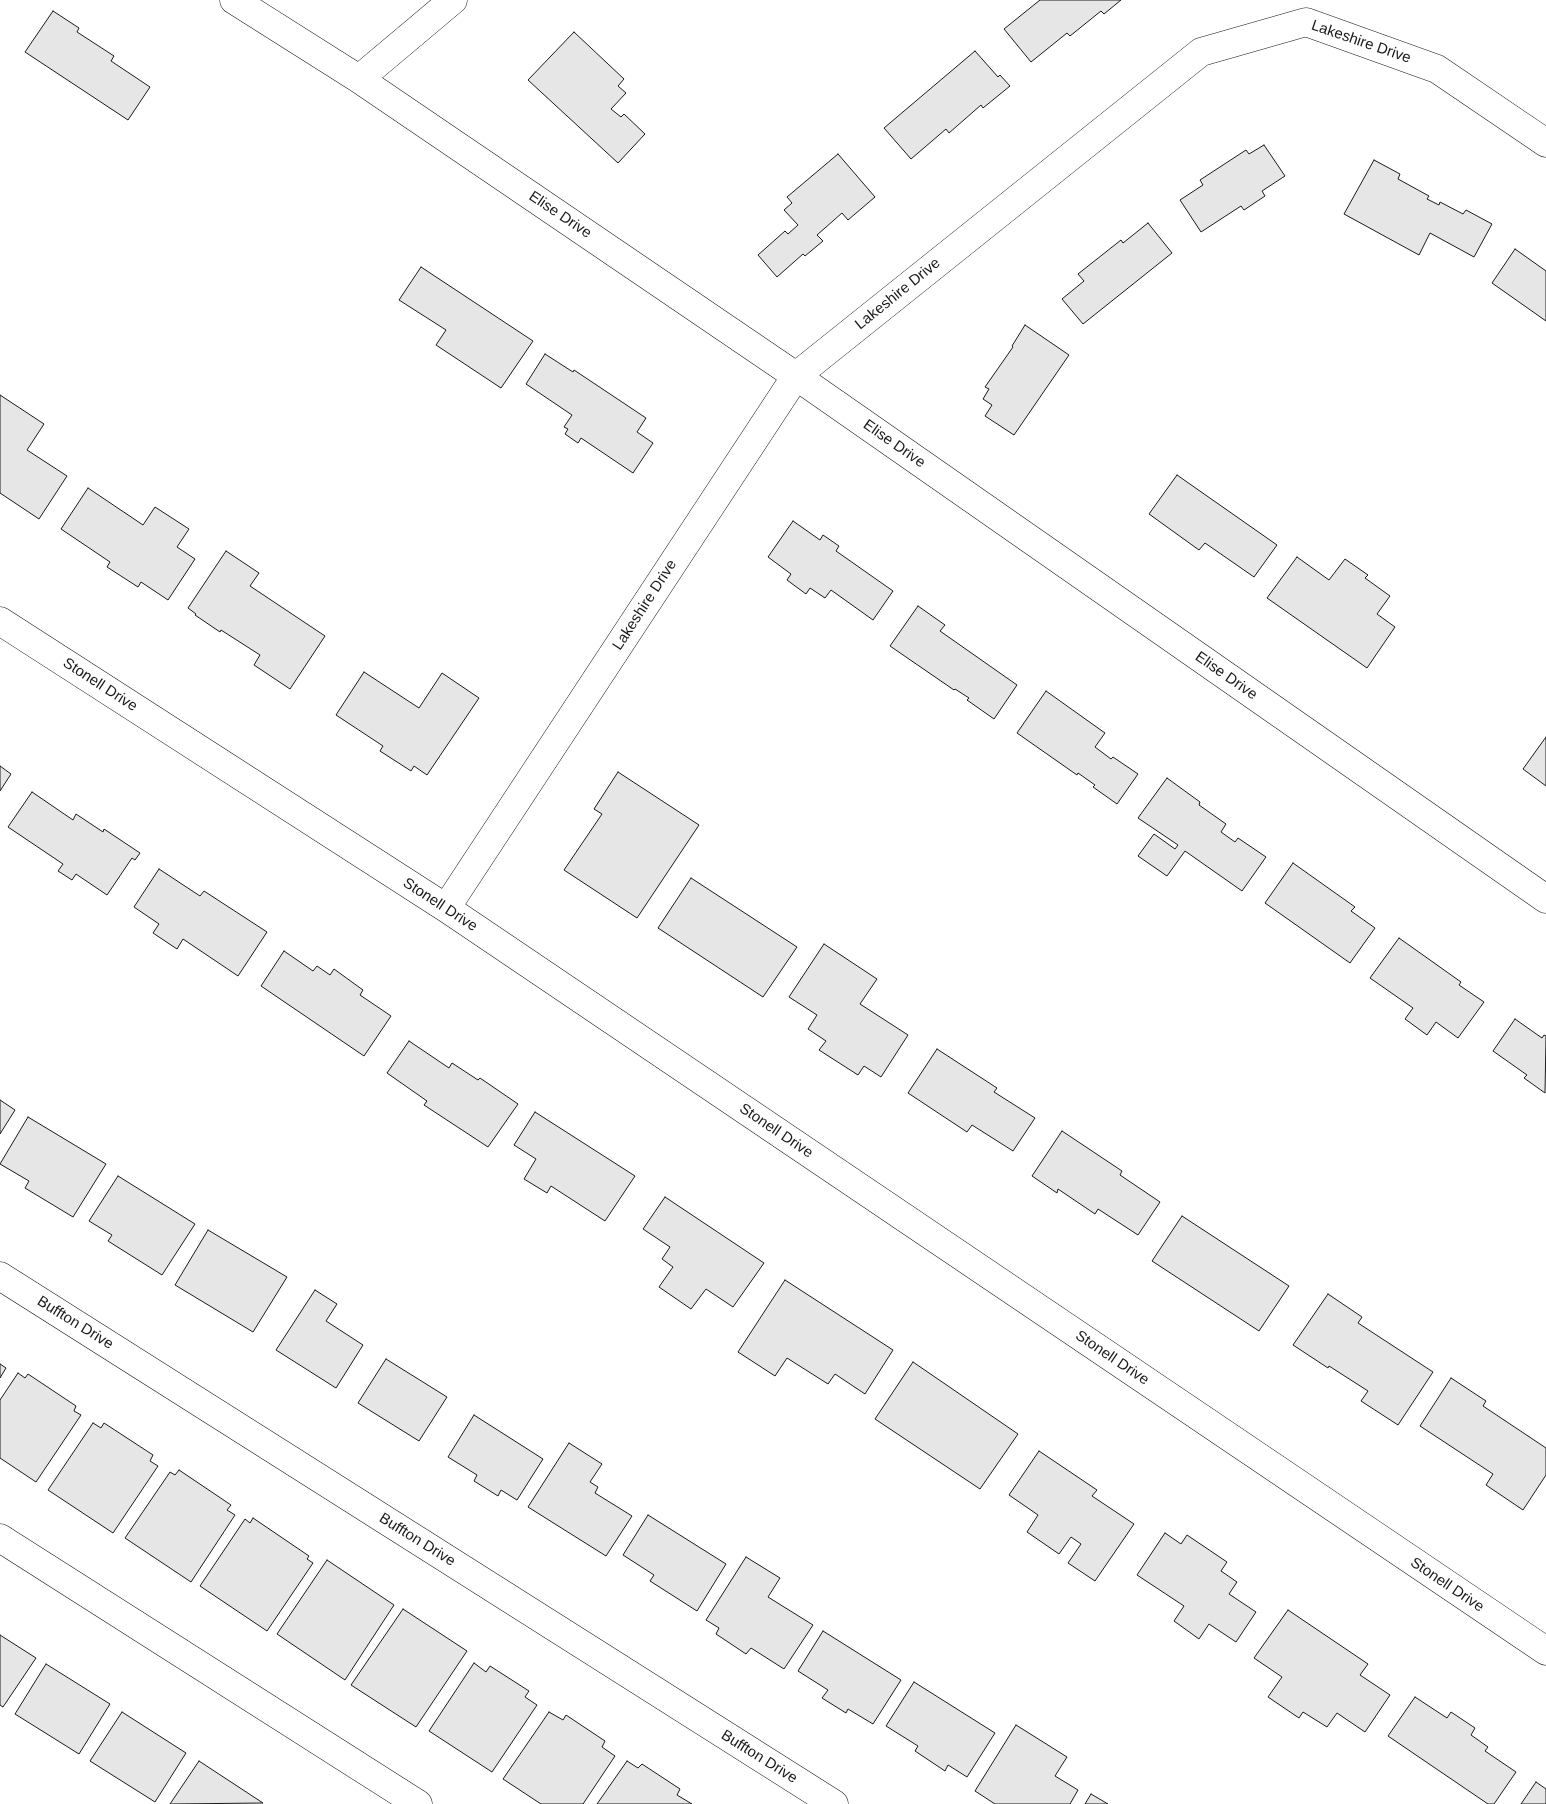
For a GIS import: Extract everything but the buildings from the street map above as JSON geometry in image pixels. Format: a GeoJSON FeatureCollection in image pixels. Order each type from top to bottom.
{"type":"FeatureCollection","features":[{"type":"Feature","properties":{"kind":"street","name":"Elise Drive"},"geometry":{"type":"LineString","coordinates":[[234,0],[359,79],[796,376],[1546,899]]}},
{"type":"Feature","properties":{"kind":"street"},"geometry":{"type":"LineString","coordinates":[[359,79],[453,0]]}},
{"type":"Feature","properties":{"kind":"street","name":"Lakeshire Drive"},"geometry":{"type":"LineString","coordinates":[[446,908],[796,376],[1201,52],[1306,22],[1437,69],[1546,143]]}},
{"type":"Feature","properties":{"kind":"street","name":"Stonell Drive"},"geometry":{"type":"LineString","coordinates":[[0,621],[446,908],[1546,1651]]}},
{"type":"Feature","properties":{"kind":"street","name":"Buffton Drive"},"geometry":{"type":"LineString","coordinates":[[0,1276],[834,1804]]}},
{"type":"Feature","properties":{"kind":"street"},"geometry":{"type":"LineString","coordinates":[[0,1538],[418,1804]]}}]}
